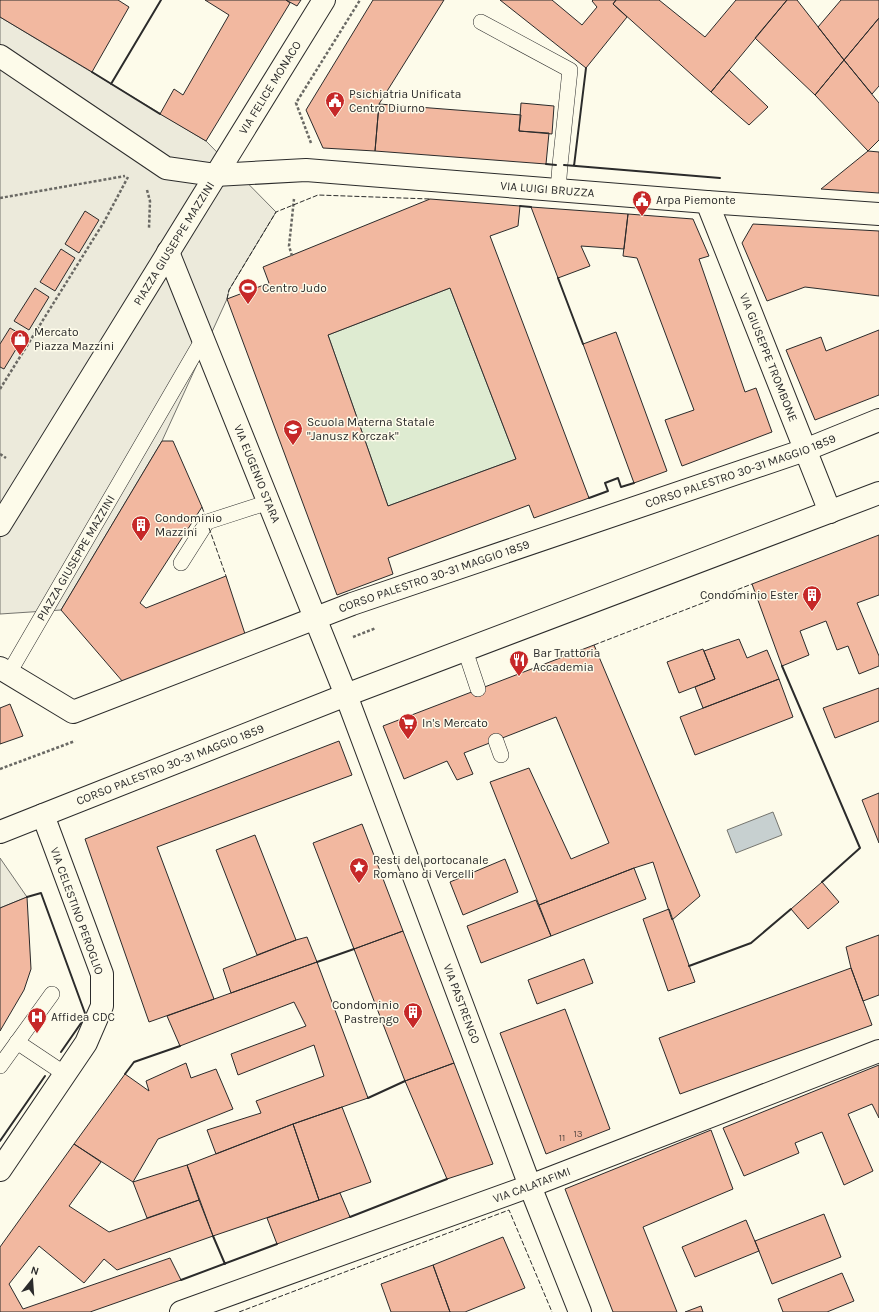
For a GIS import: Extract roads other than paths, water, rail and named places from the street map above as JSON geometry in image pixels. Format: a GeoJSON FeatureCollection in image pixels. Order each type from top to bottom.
{"type":"FeatureCollection","features":[{"type":"Feature","properties":{"kind":"street","name":"VIA FELICE MONACO"},"geometry":{"type":"LineString","coordinates":[[215,175],[324,0]]}},
{"type":"Feature","properties":{"kind":"street","name":"PIAZZA GIUSEPPE MAZZINI"},"geometry":{"type":"LineString","coordinates":[[0,56],[166,168],[215,175],[0,525]]}},
{"type":"Feature","properties":{"kind":"street","name":"VIA LUIGI BRUZZA"},"geometry":{"type":"LineString","coordinates":[[215,175],[306,170],[707,202],[879,214]]}},
{"type":"Feature","properties":{"kind":"street","name":"VIA GIUSEPPE TROMBONE"},"geometry":{"type":"LineString","coordinates":[[707,202],[804,450],[830,512]]}},
{"type":"Feature","properties":{"kind":"street","name":"VIA EUGENIO STARA"},"geometry":{"type":"LineString","coordinates":[[168,252],[346,695]]}},
{"type":"Feature","properties":{"kind":"street","name":"CORSO PALESTRO 30-31 MAGGIO 1859"},"geometry":{"type":"LineString","coordinates":[[4,671],[74,712],[352,604],[804,450],[879,420]]}},
{"type":"Feature","properties":{"kind":"street","name":"CORSO PALESTRO 30-31 MAGGIO 1859"},"geometry":{"type":"LineString","coordinates":[[0,832],[346,695],[879,493]]}},
{"type":"Feature","properties":{"kind":"street","name":"VIA PASTRENGO"},"geometry":{"type":"LineString","coordinates":[[346,695],[530,1186],[580,1312]]}},
{"type":"Feature","properties":{"kind":"street","name":"VIA CELESTINO PEROGLIO"},"geometry":{"type":"LineString","coordinates":[[0,1170],[86,1043],[102,1006],[102,974],[43,815]]}},
{"type":"Feature","properties":{"kind":"street","name":"VIA CALATAFIMI"},"geometry":{"type":"LineString","coordinates":[[181,1312],[530,1186],[879,1051]]}},
{"type":"Feature","properties":{"kind":"lane"},"geometry":{"type":"LineString","coordinates":[[481,22],[570,70],[558,190]]}},
{"type":"Feature","properties":{"kind":"lane","name":"PIAZZA GIUSEPPE MAZZINI"},"geometry":{"type":"LineString","coordinates":[[4,671],[203,339]]}},
{"type":"Feature","properties":{"kind":"lane"},"geometry":{"type":"LineString","coordinates":[[181,563],[207,522],[269,502]]}},
{"type":"Feature","properties":{"kind":"lane"},"geometry":{"type":"LineString","coordinates":[[465,650],[478,689]]}},
{"type":"Feature","properties":{"kind":"lane"},"geometry":{"type":"LineString","coordinates":[[496,740],[501,755]]}},
{"type":"Feature","properties":{"kind":"lane"},"geometry":{"type":"LineString","coordinates":[[0,1066],[52,994]]}},
{"type":"Feature","properties":{"kind":"lane"},"geometry":{"type":"LineString","coordinates":[[17,1042],[65,1074]]}},
{"type":"Feature","properties":{"kind":"place","name":"Psichiatria Unificata Centro Diurno"},"geometry":{"type":"Point","coordinates":[335,118]}},
{"type":"Feature","properties":{"kind":"place","name":"Arpa Piemonte"},"geometry":{"type":"Point","coordinates":[642,217]}},
{"type":"Feature","properties":{"kind":"place","name":"Centro Judo"},"geometry":{"type":"Point","coordinates":[248,305]}},
{"type":"Feature","properties":{"kind":"place","name":"Mercato Piazza Mazzini"},"geometry":{"type":"Point","coordinates":[20,356]}},
{"type":"Feature","properties":{"kind":"place","name":"Scuola Materna Statale \"Janusz Korczak\""},"geometry":{"type":"Point","coordinates":[293,446]}},
{"type":"Feature","properties":{"kind":"place","name":"Condominio Mazzini"},"geometry":{"type":"Point","coordinates":[141,542]}},
{"type":"Feature","properties":{"kind":"place","name":"Condominio Ester"},"geometry":{"type":"Point","coordinates":[812,612]}},
{"type":"Feature","properties":{"kind":"place","name":"Bar Trattoria Accademia"},"geometry":{"type":"Point","coordinates":[519,677]}},
{"type":"Feature","properties":{"kind":"place","name":"In's Mercato"},"geometry":{"type":"Point","coordinates":[408,740]}},
{"type":"Feature","properties":{"kind":"place","name":"Resti del portocanale Romano di Vercelli"},"geometry":{"type":"Point","coordinates":[359,884]}},
{"type":"Feature","properties":{"kind":"place","name":"Condominio Pastrengo"},"geometry":{"type":"Point","coordinates":[413,1029]}},
{"type":"Feature","properties":{"kind":"place","name":"Affidea CDC"},"geometry":{"type":"Point","coordinates":[37,1034]}}]}
